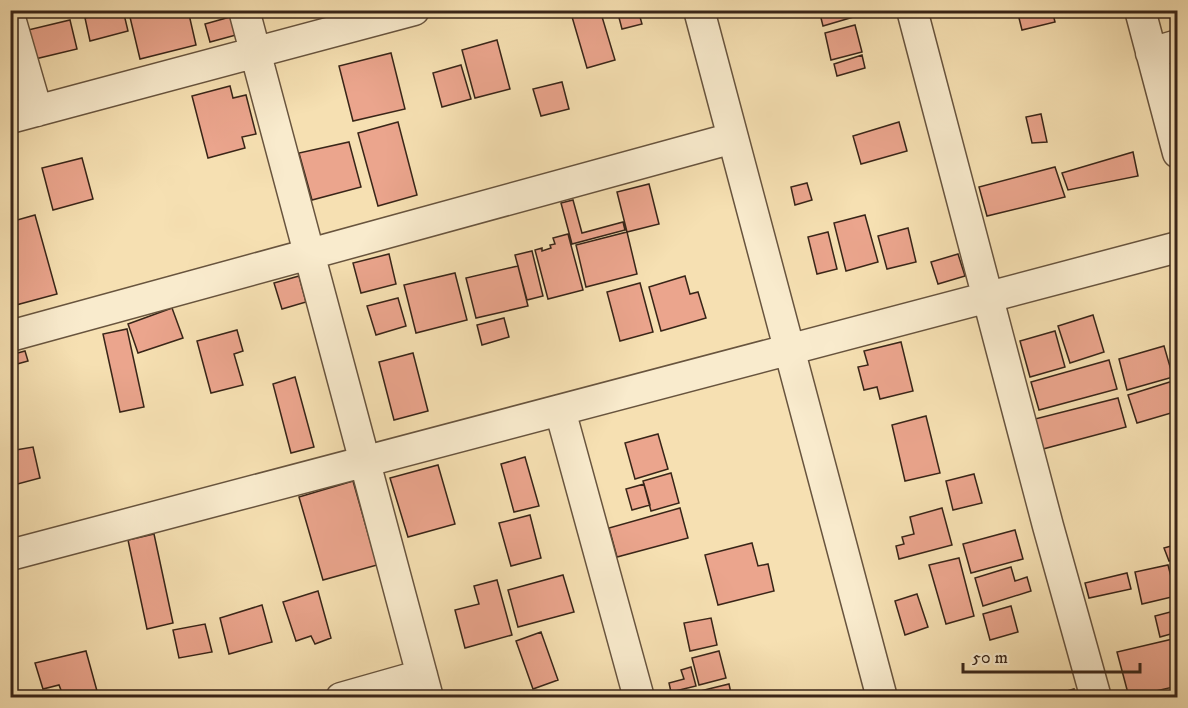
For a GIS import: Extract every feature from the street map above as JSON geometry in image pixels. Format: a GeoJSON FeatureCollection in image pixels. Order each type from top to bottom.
{"type":"FeatureCollection","features":[{"type":"Feature","properties":{"kind":"street"},"geometry":{"type":"LineString","coordinates":[[244,10],[425,686],[341,698]]}},
{"type":"Feature","properties":{"kind":"street"},"geometry":{"type":"LineString","coordinates":[[10,18],[24,114],[414,10]]}},
{"type":"Feature","properties":{"kind":"street"},"geometry":{"type":"LineString","coordinates":[[699,10],[882,698]]}},
{"type":"Feature","properties":{"kind":"street"},"geometry":{"type":"LineString","coordinates":[[912,10],[1048,526],[1096,698]]}},
{"type":"Feature","properties":{"kind":"street"},"geometry":{"type":"LineString","coordinates":[[1140,10],[1164,49],[1178,153]]}},
{"type":"Feature","properties":{"kind":"street"},"geometry":{"type":"LineString","coordinates":[[10,336],[733,138]]}},
{"type":"Feature","properties":{"kind":"street"},"geometry":{"type":"LineString","coordinates":[[10,555],[1178,247]]}},
{"type":"Feature","properties":{"kind":"street"},"geometry":{"type":"LineString","coordinates":[[560,410],[639,698]]}},
{"type":"Feature","properties":{"kind":"building"},"geometry":{"type":"Polygon","coordinates":[[[113,10],[123,10],[128,31],[90,41],[85,18],[113,10]]]}},
{"type":"Feature","properties":{"kind":"building"},"geometry":{"type":"Polygon","coordinates":[[[140,10],[188,10],[196,45],[140,59],[129,13],[140,10]]]}},
{"type":"Feature","properties":{"kind":"building"},"geometry":{"type":"Polygon","coordinates":[[[570,10],[600,10],[615,60],[587,68],[570,10]]]}},
{"type":"Feature","properties":{"kind":"building"},"geometry":{"type":"Polygon","coordinates":[[[617,10],[638,10],[642,24],[622,29],[617,10]]]}},
{"type":"Feature","properties":{"kind":"building"},"geometry":{"type":"Polygon","coordinates":[[[819,10],[866,10],[867,13],[823,26],[819,10]]]}},
{"type":"Feature","properties":{"kind":"building"},"geometry":{"type":"Polygon","coordinates":[[[1017,10],[1052,10],[1055,22],[1022,30],[1017,10]]]}},
{"type":"Feature","properties":{"kind":"building"},"geometry":{"type":"Polygon","coordinates":[[[1168,10],[1178,10],[1178,16],[1170,18],[1168,10]]]}},
{"type":"Feature","properties":{"kind":"building"},"geometry":{"type":"Polygon","coordinates":[[[230,17],[236,35],[210,42],[205,24],[230,17]]]}},
{"type":"Feature","properties":{"kind":"building"},"geometry":{"type":"Polygon","coordinates":[[[70,20],[77,49],[35,59],[28,30],[70,20]]]}},
{"type":"Feature","properties":{"kind":"building"},"geometry":{"type":"Polygon","coordinates":[[[855,25],[862,52],[831,60],[825,33],[855,25]]]}},
{"type":"Feature","properties":{"kind":"building"},"geometry":{"type":"Polygon","coordinates":[[[497,40],[510,89],[475,98],[462,50],[497,40]]]}},
{"type":"Feature","properties":{"kind":"building"},"geometry":{"type":"Polygon","coordinates":[[[391,53],[405,109],[353,121],[339,66],[391,53]]]}},
{"type":"Feature","properties":{"kind":"building"},"geometry":{"type":"Polygon","coordinates":[[[862,55],[865,68],[837,76],[834,64],[862,55]]]}},
{"type":"Feature","properties":{"kind":"building"},"geometry":{"type":"Polygon","coordinates":[[[461,65],[471,99],[442,107],[433,73],[461,65]]]}},
{"type":"Feature","properties":{"kind":"building"},"geometry":{"type":"Polygon","coordinates":[[[562,82],[569,109],[541,116],[533,89],[562,82]]]}},
{"type":"Feature","properties":{"kind":"building"},"geometry":{"type":"Polygon","coordinates":[[[230,86],[233,98],[246,95],[256,134],[242,137],[245,148],[208,158],[192,96],[230,86]]]}},
{"type":"Feature","properties":{"kind":"building"},"geometry":{"type":"Polygon","coordinates":[[[1041,114],[1047,142],[1032,143],[1026,117],[1041,114]]]}},
{"type":"Feature","properties":{"kind":"building"},"geometry":{"type":"Polygon","coordinates":[[[398,122],[417,195],[378,206],[358,133],[398,122]]]}},
{"type":"Feature","properties":{"kind":"building"},"geometry":{"type":"Polygon","coordinates":[[[899,122],[907,151],[861,164],[853,136],[899,122]]]}},
{"type":"Feature","properties":{"kind":"building"},"geometry":{"type":"Polygon","coordinates":[[[349,142],[361,187],[312,200],[299,153],[349,142]]]}},
{"type":"Feature","properties":{"kind":"building"},"geometry":{"type":"Polygon","coordinates":[[[1133,152],[1138,176],[1068,190],[1062,173],[1133,152]]]}},
{"type":"Feature","properties":{"kind":"building"},"geometry":{"type":"Polygon","coordinates":[[[82,158],[93,199],[53,210],[42,168],[82,158]]]}},
{"type":"Feature","properties":{"kind":"building"},"geometry":{"type":"Polygon","coordinates":[[[1055,167],[1065,197],[987,216],[979,187],[1055,167]]]}},
{"type":"Feature","properties":{"kind":"building"},"geometry":{"type":"Polygon","coordinates":[[[807,183],[812,200],[795,205],[791,187],[807,183]]]}},
{"type":"Feature","properties":{"kind":"building"},"geometry":{"type":"Polygon","coordinates":[[[649,184],[659,224],[627,232],[617,192],[649,184]]]}},
{"type":"Feature","properties":{"kind":"building"},"geometry":{"type":"Polygon","coordinates":[[[573,200],[582,233],[623,222],[625,230],[572,244],[561,203],[573,200]]]}},
{"type":"Feature","properties":{"kind":"building"},"geometry":{"type":"Polygon","coordinates":[[[35,215],[57,294],[16,305],[10,286],[10,222],[35,215]]]}},
{"type":"Feature","properties":{"kind":"building"},"geometry":{"type":"Polygon","coordinates":[[[865,215],[878,262],[846,271],[834,223],[865,215]]]}},
{"type":"Feature","properties":{"kind":"building"},"geometry":{"type":"Polygon","coordinates":[[[908,228],[916,262],[887,269],[878,236],[908,228]]]}},
{"type":"Feature","properties":{"kind":"building"},"geometry":{"type":"Polygon","coordinates":[[[627,232],[637,274],[586,287],[576,245],[627,232]]]}},
{"type":"Feature","properties":{"kind":"building"},"geometry":{"type":"Polygon","coordinates":[[[828,232],[837,269],[817,274],[808,237],[828,232]]]}},
{"type":"Feature","properties":{"kind":"building"},"geometry":{"type":"Polygon","coordinates":[[[568,234],[583,290],[548,299],[535,250],[542,248],[542,251],[551,248],[550,245],[555,244],[553,238],[568,234]]]}},
{"type":"Feature","properties":{"kind":"building"},"geometry":{"type":"Polygon","coordinates":[[[532,251],[543,296],[527,300],[515,255],[532,251]]]}},
{"type":"Feature","properties":{"kind":"building"},"geometry":{"type":"Polygon","coordinates":[[[389,254],[396,284],[361,293],[353,263],[389,254]]]}},
{"type":"Feature","properties":{"kind":"building"},"geometry":{"type":"Polygon","coordinates":[[[958,254],[965,276],[938,284],[931,262],[958,254]]]}},
{"type":"Feature","properties":{"kind":"building"},"geometry":{"type":"Polygon","coordinates":[[[518,266],[528,306],[476,318],[466,278],[518,266]]]}},
{"type":"Feature","properties":{"kind":"building"},"geometry":{"type":"Polygon","coordinates":[[[455,273],[467,320],[416,333],[404,285],[455,273]]]}},
{"type":"Feature","properties":{"kind":"building"},"geometry":{"type":"Polygon","coordinates":[[[299,276],[306,302],[282,309],[274,283],[299,276]]]}},
{"type":"Feature","properties":{"kind":"building"},"geometry":{"type":"Polygon","coordinates":[[[685,276],[690,294],[698,292],[706,318],[661,331],[649,287],[685,276]]]}},
{"type":"Feature","properties":{"kind":"building"},"geometry":{"type":"Polygon","coordinates":[[[640,283],[653,332],[620,341],[607,292],[640,283]]]}},
{"type":"Feature","properties":{"kind":"building"},"geometry":{"type":"Polygon","coordinates":[[[398,298],[406,326],[376,335],[367,306],[398,298]]]}},
{"type":"Feature","properties":{"kind":"building"},"geometry":{"type":"Polygon","coordinates":[[[172,308],[183,338],[138,353],[128,324],[172,308]]]}},
{"type":"Feature","properties":{"kind":"building"},"geometry":{"type":"Polygon","coordinates":[[[1093,315],[1104,352],[1070,363],[1058,326],[1093,315]]]}},
{"type":"Feature","properties":{"kind":"building"},"geometry":{"type":"Polygon","coordinates":[[[504,318],[509,337],[482,345],[477,325],[504,318]]]}},
{"type":"Feature","properties":{"kind":"building"},"geometry":{"type":"Polygon","coordinates":[[[127,329],[144,407],[120,412],[103,334],[127,329]]]}},
{"type":"Feature","properties":{"kind":"building"},"geometry":{"type":"Polygon","coordinates":[[[237,330],[243,351],[234,354],[243,385],[211,393],[197,341],[237,330]]]}},
{"type":"Feature","properties":{"kind":"building"},"geometry":{"type":"Polygon","coordinates":[[[1055,331],[1065,367],[1030,377],[1020,341],[1055,331]]]}},
{"type":"Feature","properties":{"kind":"building"},"geometry":{"type":"Polygon","coordinates":[[[901,342],[913,391],[880,399],[877,387],[864,390],[858,367],[868,365],[864,351],[901,342]]]}},
{"type":"Feature","properties":{"kind":"building"},"geometry":{"type":"Polygon","coordinates":[[[1164,346],[1173,377],[1127,390],[1119,359],[1164,346]]]}},
{"type":"Feature","properties":{"kind":"building"},"geometry":{"type":"Polygon","coordinates":[[[25,351],[28,361],[17,364],[14,354],[25,351]]]}},
{"type":"Feature","properties":{"kind":"building"},"geometry":{"type":"Polygon","coordinates":[[[413,353],[428,411],[394,420],[379,362],[413,353]]]}},
{"type":"Feature","properties":{"kind":"building"},"geometry":{"type":"Polygon","coordinates":[[[1109,360],[1117,389],[1039,410],[1031,382],[1109,360]]]}},
{"type":"Feature","properties":{"kind":"building"},"geometry":{"type":"Polygon","coordinates":[[[295,377],[314,447],[291,453],[273,384],[295,377]]]}},
{"type":"Feature","properties":{"kind":"building"},"geometry":{"type":"Polygon","coordinates":[[[1173,381],[1178,395],[1178,411],[1137,423],[1128,395],[1173,381]]]}},
{"type":"Feature","properties":{"kind":"building"},"geometry":{"type":"Polygon","coordinates":[[[1118,398],[1126,427],[1043,449],[1035,419],[1118,398]]]}},
{"type":"Feature","properties":{"kind":"building"},"geometry":{"type":"Polygon","coordinates":[[[926,416],[940,473],[905,481],[892,425],[926,416]]]}},
{"type":"Feature","properties":{"kind":"building"},"geometry":{"type":"Polygon","coordinates":[[[658,434],[668,469],[635,479],[625,443],[658,434]]]}},
{"type":"Feature","properties":{"kind":"building"},"geometry":{"type":"Polygon","coordinates":[[[33,447],[40,478],[10,486],[10,451],[33,447]]]}},
{"type":"Feature","properties":{"kind":"building"},"geometry":{"type":"Polygon","coordinates":[[[525,457],[539,506],[514,512],[501,464],[525,457]]]}},
{"type":"Feature","properties":{"kind":"building"},"geometry":{"type":"Polygon","coordinates":[[[438,465],[455,524],[408,537],[390,478],[438,465]]]}},
{"type":"Feature","properties":{"kind":"building"},"geometry":{"type":"Polygon","coordinates":[[[671,473],[679,503],[651,511],[643,481],[671,473]]]}},
{"type":"Feature","properties":{"kind":"building"},"geometry":{"type":"Polygon","coordinates":[[[974,474],[982,503],[953,510],[946,481],[974,474]]]}},
{"type":"Feature","properties":{"kind":"building"},"geometry":{"type":"Polygon","coordinates":[[[353,481],[377,565],[323,580],[299,497],[353,481]]]}},
{"type":"Feature","properties":{"kind":"building"},"geometry":{"type":"Polygon","coordinates":[[[644,484],[650,505],[632,510],[626,489],[644,484]]]}},
{"type":"Feature","properties":{"kind":"building"},"geometry":{"type":"Polygon","coordinates":[[[680,508],[688,538],[617,557],[609,528],[680,508]]]}},
{"type":"Feature","properties":{"kind":"building"},"geometry":{"type":"Polygon","coordinates":[[[942,508],[952,545],[899,559],[896,546],[904,544],[902,537],[914,534],[910,517],[942,508]]]}},
{"type":"Feature","properties":{"kind":"building"},"geometry":{"type":"Polygon","coordinates":[[[530,515],[541,558],[511,566],[499,523],[530,515]]]}},
{"type":"Feature","properties":{"kind":"building"},"geometry":{"type":"Polygon","coordinates":[[[1015,530],[1023,559],[971,573],[963,544],[1015,530]]]}},
{"type":"Feature","properties":{"kind":"building"},"geometry":{"type":"Polygon","coordinates":[[[154,534],[173,623],[147,629],[128,540],[154,534]]]}},
{"type":"Feature","properties":{"kind":"building"},"geometry":{"type":"Polygon","coordinates":[[[752,543],[758,566],[768,564],[774,591],[718,605],[705,555],[752,543]]]}},
{"type":"Feature","properties":{"kind":"building"},"geometry":{"type":"Polygon","coordinates":[[[1178,544],[1178,558],[1169,561],[1164,548],[1178,544]]]}},
{"type":"Feature","properties":{"kind":"building"},"geometry":{"type":"Polygon","coordinates":[[[959,558],[974,616],[946,624],[929,565],[959,558]]]}},
{"type":"Feature","properties":{"kind":"building"},"geometry":{"type":"Polygon","coordinates":[[[1168,565],[1176,596],[1142,604],[1135,572],[1168,565]]]}},
{"type":"Feature","properties":{"kind":"building"},"geometry":{"type":"Polygon","coordinates":[[[1011,567],[1015,581],[1027,577],[1031,591],[983,606],[975,578],[1011,567]]]}},
{"type":"Feature","properties":{"kind":"building"},"geometry":{"type":"Polygon","coordinates":[[[1127,573],[1131,589],[1089,598],[1085,583],[1127,573]]]}},
{"type":"Feature","properties":{"kind":"building"},"geometry":{"type":"Polygon","coordinates":[[[563,575],[574,612],[518,627],[508,590],[563,575]]]}},
{"type":"Feature","properties":{"kind":"building"},"geometry":{"type":"Polygon","coordinates":[[[497,580],[512,635],[465,648],[455,610],[479,604],[474,586],[497,580]]]}},
{"type":"Feature","properties":{"kind":"building"},"geometry":{"type":"Polygon","coordinates":[[[318,591],[331,638],[315,644],[311,636],[296,641],[283,602],[318,591]]]}},
{"type":"Feature","properties":{"kind":"building"},"geometry":{"type":"Polygon","coordinates":[[[917,594],[928,627],[905,635],[895,601],[917,594]]]}},
{"type":"Feature","properties":{"kind":"building"},"geometry":{"type":"Polygon","coordinates":[[[262,605],[272,642],[229,654],[220,618],[262,605]]]}},
{"type":"Feature","properties":{"kind":"building"},"geometry":{"type":"Polygon","coordinates":[[[1011,606],[1018,632],[990,640],[983,614],[1011,606]]]}},
{"type":"Feature","properties":{"kind":"building"},"geometry":{"type":"Polygon","coordinates":[[[1178,610],[1178,632],[1160,637],[1155,616],[1178,610]]]}},
{"type":"Feature","properties":{"kind":"building"},"geometry":{"type":"Polygon","coordinates":[[[711,618],[717,645],[690,651],[684,623],[711,618]]]}},
{"type":"Feature","properties":{"kind":"building"},"geometry":{"type":"Polygon","coordinates":[[[205,624],[212,652],[179,658],[173,630],[205,624]]]}},
{"type":"Feature","properties":{"kind":"building"},"geometry":{"type":"Polygon","coordinates":[[[541,632],[558,680],[533,689],[516,641],[541,632]]]}},
{"type":"Feature","properties":{"kind":"building"},"geometry":{"type":"Polygon","coordinates":[[[1177,638],[1178,686],[1129,697],[1117,652],[1177,638]]]}},
{"type":"Feature","properties":{"kind":"building"},"geometry":{"type":"Polygon","coordinates":[[[86,651],[97,691],[64,698],[59,685],[43,689],[35,663],[86,651]]]}},
{"type":"Feature","properties":{"kind":"building"},"geometry":{"type":"Polygon","coordinates":[[[719,651],[726,678],[699,685],[692,658],[719,651]]]}},
{"type":"Feature","properties":{"kind":"building"},"geometry":{"type":"Polygon","coordinates":[[[691,667],[696,686],[671,692],[669,683],[684,679],[681,670],[691,667]]]}},
{"type":"Feature","properties":{"kind":"building"},"geometry":{"type":"Polygon","coordinates":[[[729,684],[732,698],[698,698],[696,692],[729,684]]]}},
{"type":"Feature","properties":{"kind":"building"},"geometry":{"type":"Polygon","coordinates":[[[1074,689],[1076,698],[1056,698],[1056,694],[1074,689]]]}},
{"type":"Feature","properties":{"kind":"building"},"geometry":{"type":"Polygon","coordinates":[[[569,691],[570,698],[541,698],[569,691]]]}}]}
